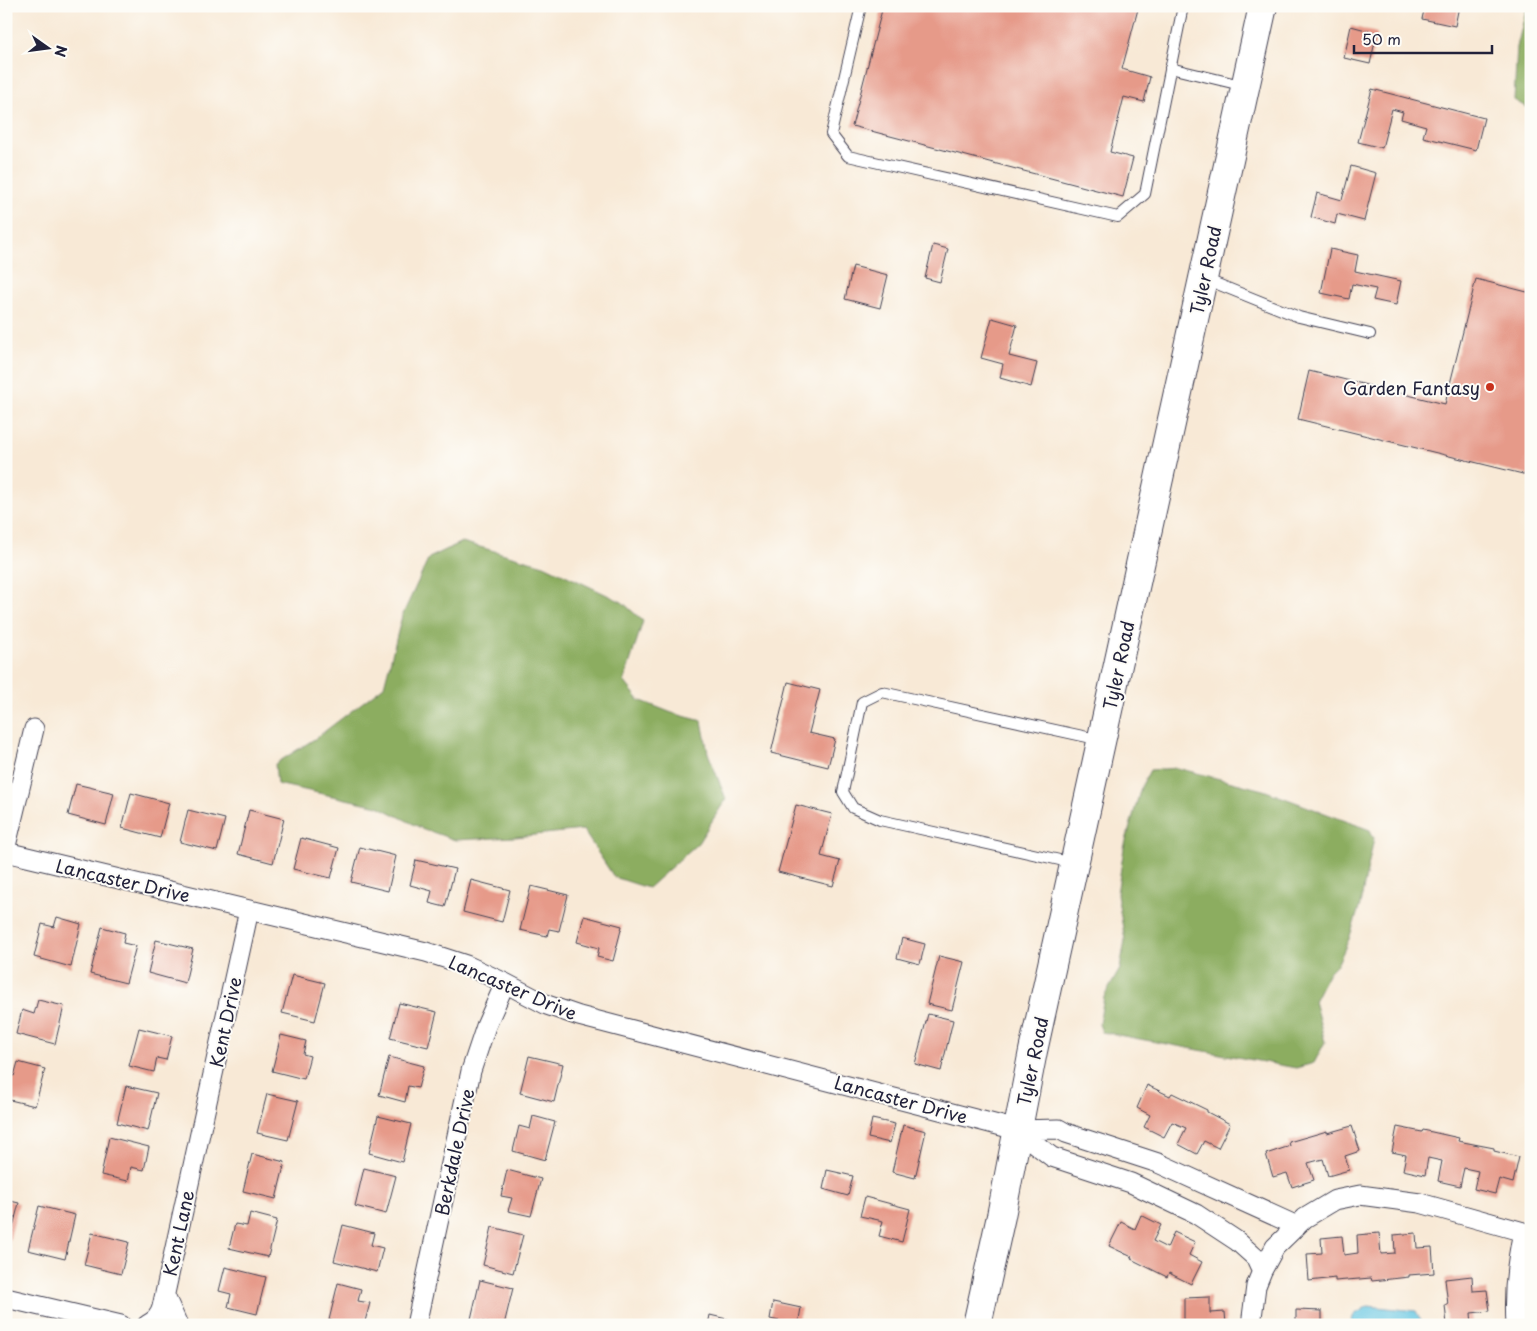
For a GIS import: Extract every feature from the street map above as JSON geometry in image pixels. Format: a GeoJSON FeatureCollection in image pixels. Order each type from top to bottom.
{"type":"FeatureCollection","features":[{"type":"Feature","properties":{"kind":"street","name":"Tyler Road"},"geometry":{"type":"LineString","coordinates":[[977,1325],[1033,1051],[1263,6]]}},
{"type":"Feature","properties":{"kind":"street"},"geometry":{"type":"LineString","coordinates":[[6,846],[34,729]]}},
{"type":"Feature","properties":{"kind":"street","name":"Lancaster Drive"},"geometry":{"type":"LineString","coordinates":[[6,852],[426,952],[466,965],[547,1005],[579,1016],[1017,1130]]}},
{"type":"Feature","properties":{"kind":"street","name":"Kent Drive"},"geometry":{"type":"LineString","coordinates":[[200,1135],[249,910]]}},
{"type":"Feature","properties":{"kind":"street","name":"Berkdale Drive"},"geometry":{"type":"LineString","coordinates":[[416,1325],[471,1071],[486,1026],[505,983]]}},
{"type":"Feature","properties":{"kind":"street"},"geometry":{"type":"LineString","coordinates":[[1017,1130],[1059,1129],[1066,1133],[1158,1163],[1297,1226]]}},
{"type":"Feature","properties":{"kind":"street"},"geometry":{"type":"LineString","coordinates":[[1017,1130],[1052,1157],[1131,1183],[1196,1214],[1237,1241],[1256,1258],[1262,1271]]}},
{"type":"Feature","properties":{"kind":"street","name":"Kent Lane"},"geometry":{"type":"LineString","coordinates":[[147,1325],[154,1321],[160,1313],[200,1135]]}},
{"type":"Feature","properties":{"kind":"street"},"geometry":{"type":"LineString","coordinates":[[1147,1190],[1158,1163]]}},
{"type":"Feature","properties":{"kind":"street"},"geometry":{"type":"LineString","coordinates":[[1251,1325],[1256,1286],[1275,1247],[1305,1218],[1335,1200],[1360,1194],[1420,1203],[1527,1233],[1516,1271],[1513,1299],[1515,1325]]}},
{"type":"Feature","properties":{"kind":"street"},"geometry":{"type":"LineString","coordinates":[[164,1296],[178,1325]]}},
{"type":"Feature","properties":{"kind":"street"},"geometry":{"type":"LineString","coordinates":[[6,1298],[116,1324]]}},
{"type":"Feature","properties":{"kind":"lane"},"geometry":{"type":"LineString","coordinates":[[861,6],[831,134],[848,156],[1118,217],[1144,194],[1183,6]]}},
{"type":"Feature","properties":{"kind":"lane"},"geometry":{"type":"LineString","coordinates":[[1170,68],[1245,86]]}},
{"type":"Feature","properties":{"kind":"lane"},"geometry":{"type":"LineString","coordinates":[[1203,278],[1299,317],[1370,334]]}},
{"type":"Feature","properties":{"kind":"lane"},"geometry":{"type":"LineString","coordinates":[[1075,863],[880,820],[853,808],[843,792],[862,702],[882,692],[1102,740]]}},
{"type":"Feature","properties":{"kind":"green space"},"geometry":{"type":"Polygon","coordinates":[[[1527,6],[1531,6],[1531,110],[1514,100],[1517,47],[1527,6]]]}},
{"type":"Feature","properties":{"kind":"green space"},"geometry":{"type":"Polygon","coordinates":[[[462,542],[544,565],[622,602],[643,621],[624,681],[639,700],[672,713],[702,721],[708,753],[726,799],[698,843],[648,888],[614,877],[583,830],[515,837],[455,840],[421,828],[378,806],[277,784],[275,764],[316,738],[384,686],[402,616],[429,558],[462,542]]]}},
{"type":"Feature","properties":{"kind":"green space"},"geometry":{"type":"Polygon","coordinates":[[[1177,768],[1263,790],[1370,830],[1374,838],[1360,905],[1349,939],[1338,963],[1329,972],[1314,1001],[1325,1042],[1314,1063],[1296,1068],[1102,1032],[1099,1024],[1104,997],[1120,969],[1125,940],[1117,894],[1124,848],[1141,787],[1150,770],[1177,768]]]}},
{"type":"Feature","properties":{"kind":"water"},"geometry":{"type":"Polygon","coordinates":[[[1368,1306],[1416,1311],[1423,1325],[1350,1325],[1354,1315],[1368,1306]]]}},
{"type":"Feature","properties":{"kind":"building"},"geometry":{"type":"Polygon","coordinates":[[[883,6],[1127,6],[1138,9],[1122,69],[1150,77],[1144,102],[1124,97],[1110,152],[1133,158],[1123,197],[852,126],[883,6]]]}},
{"type":"Feature","properties":{"kind":"building"},"geometry":{"type":"Polygon","coordinates":[[[1425,6],[1459,6],[1455,26],[1422,19],[1425,6]]]}},
{"type":"Feature","properties":{"kind":"building"},"geometry":{"type":"Polygon","coordinates":[[[1351,26],[1377,33],[1370,64],[1344,58],[1351,26]]]}},
{"type":"Feature","properties":{"kind":"building"},"geometry":{"type":"Polygon","coordinates":[[[1372,89],[1484,118],[1476,150],[1423,137],[1426,126],[1401,119],[1403,112],[1392,109],[1382,148],[1358,142],[1372,89]]]}},
{"type":"Feature","properties":{"kind":"building"},"geometry":{"type":"Polygon","coordinates":[[[1351,166],[1376,173],[1364,221],[1337,214],[1335,224],[1311,217],[1317,193],[1342,200],[1351,166]]]}},
{"type":"Feature","properties":{"kind":"building"},"geometry":{"type":"Polygon","coordinates":[[[933,245],[948,249],[940,282],[925,278],[933,245]]]}},
{"type":"Feature","properties":{"kind":"building"},"geometry":{"type":"Polygon","coordinates":[[[1330,249],[1358,255],[1355,271],[1401,281],[1396,305],[1373,300],[1376,289],[1352,284],[1349,299],[1321,293],[1330,249]]]}},
{"type":"Feature","properties":{"kind":"building"},"geometry":{"type":"Polygon","coordinates":[[[853,266],[888,275],[880,308],[845,299],[853,266]]]}},
{"type":"Feature","properties":{"kind":"building","name":"Garden Fantasy"},"geometry":{"type":"Polygon","coordinates":[[[1476,279],[1531,293],[1531,476],[1298,419],[1309,371],[1445,404],[1476,279]]]}},
{"type":"Feature","properties":{"kind":"building"},"geometry":{"type":"Polygon","coordinates":[[[992,318],[1017,325],[1009,356],[1037,363],[1031,387],[1000,378],[1003,364],[981,358],[992,318]]]}},
{"type":"Feature","properties":{"kind":"building"},"geometry":{"type":"Polygon","coordinates":[[[788,682],[820,690],[809,733],[835,739],[828,767],[771,753],[788,682]]]}},
{"type":"Feature","properties":{"kind":"building"},"geometry":{"type":"Polygon","coordinates":[[[76,784],[114,793],[106,825],[68,815],[76,784]]]}},
{"type":"Feature","properties":{"kind":"building"},"geometry":{"type":"Polygon","coordinates":[[[131,793],[169,803],[160,838],[122,828],[131,793]]]}},
{"type":"Feature","properties":{"kind":"building"},"geometry":{"type":"Polygon","coordinates":[[[796,805],[832,814],[821,856],[840,861],[833,886],[778,872],[796,805]]]}},
{"type":"Feature","properties":{"kind":"building"},"geometry":{"type":"Polygon","coordinates":[[[188,810],[225,819],[217,851],[180,842],[188,810]]]}},
{"type":"Feature","properties":{"kind":"building"},"geometry":{"type":"Polygon","coordinates":[[[249,810],[284,819],[273,863],[238,854],[249,810]]]}},
{"type":"Feature","properties":{"kind":"building"},"geometry":{"type":"Polygon","coordinates":[[[301,838],[339,848],[331,878],[293,869],[301,838]]]}},
{"type":"Feature","properties":{"kind":"building"},"geometry":{"type":"Polygon","coordinates":[[[360,847],[396,856],[388,891],[351,882],[360,847]]]}},
{"type":"Feature","properties":{"kind":"building"},"geometry":{"type":"Polygon","coordinates":[[[416,860],[455,869],[445,907],[429,903],[432,891],[410,885],[416,860]]]}},
{"type":"Feature","properties":{"kind":"building"},"geometry":{"type":"Polygon","coordinates":[[[471,880],[510,890],[502,922],[463,912],[471,880]]]}},
{"type":"Feature","properties":{"kind":"building"},"geometry":{"type":"Polygon","coordinates":[[[531,886],[568,895],[559,931],[549,929],[547,936],[520,930],[531,886]]]}},
{"type":"Feature","properties":{"kind":"building"},"geometry":{"type":"Polygon","coordinates":[[[584,916],[622,926],[613,961],[597,957],[599,948],[577,942],[584,916]]]}},
{"type":"Feature","properties":{"kind":"building"},"geometry":{"type":"Polygon","coordinates":[[[57,917],[81,924],[71,967],[34,957],[42,924],[54,927],[57,917]]]}},
{"type":"Feature","properties":{"kind":"building"},"geometry":{"type":"Polygon","coordinates":[[[102,927],[125,933],[123,943],[136,946],[126,983],[90,974],[102,927]]]}},
{"type":"Feature","properties":{"kind":"building"},"geometry":{"type":"Polygon","coordinates":[[[902,938],[925,944],[920,964],[897,958],[902,938]]]}},
{"type":"Feature","properties":{"kind":"building"},"geometry":{"type":"Polygon","coordinates":[[[156,940],[193,949],[185,983],[148,973],[156,940]]]}},
{"type":"Feature","properties":{"kind":"building"},"geometry":{"type":"Polygon","coordinates":[[[939,956],[964,962],[952,1010],[927,1004],[939,956]]]}},
{"type":"Feature","properties":{"kind":"building"},"geometry":{"type":"Polygon","coordinates":[[[292,975],[325,983],[315,1021],[282,1013],[292,975]]]}},
{"type":"Feature","properties":{"kind":"building"},"geometry":{"type":"Polygon","coordinates":[[[38,1000],[64,1006],[55,1044],[16,1034],[22,1010],[34,1014],[38,1000]]]}},
{"type":"Feature","properties":{"kind":"building"},"geometry":{"type":"Polygon","coordinates":[[[399,1003],[437,1012],[428,1047],[390,1038],[399,1003]]]}},
{"type":"Feature","properties":{"kind":"building"},"geometry":{"type":"Polygon","coordinates":[[[928,1014],[953,1020],[941,1071],[915,1064],[928,1014]]]}},
{"type":"Feature","properties":{"kind":"building"},"geometry":{"type":"Polygon","coordinates":[[[139,1028],[172,1036],[166,1060],[157,1058],[154,1072],[129,1066],[139,1028]]]}},
{"type":"Feature","properties":{"kind":"building"},"geometry":{"type":"Polygon","coordinates":[[[281,1035],[306,1041],[303,1054],[310,1056],[304,1079],[272,1071],[281,1035]]]}},
{"type":"Feature","properties":{"kind":"building"},"geometry":{"type":"Polygon","coordinates":[[[529,1056],[563,1064],[554,1102],[520,1093],[529,1056]]]}},
{"type":"Feature","properties":{"kind":"building"},"geometry":{"type":"Polygon","coordinates":[[[389,1057],[424,1066],[418,1088],[408,1086],[405,1102],[379,1095],[389,1057]]]}},
{"type":"Feature","properties":{"kind":"building"},"geometry":{"type":"Polygon","coordinates":[[[18,1062],[45,1069],[35,1106],[6,1099],[6,1074],[14,1076],[18,1062]]]}},
{"type":"Feature","properties":{"kind":"building"},"geometry":{"type":"Polygon","coordinates":[[[1147,1085],[1170,1096],[1172,1093],[1207,1110],[1207,1112],[1230,1124],[1218,1148],[1204,1141],[1197,1154],[1178,1144],[1186,1128],[1172,1122],[1164,1137],[1144,1127],[1150,1115],[1137,1108],[1147,1085]]]}},
{"type":"Feature","properties":{"kind":"building"},"geometry":{"type":"Polygon","coordinates":[[[126,1086],[157,1093],[148,1131],[117,1123],[126,1086]]]}},
{"type":"Feature","properties":{"kind":"building"},"geometry":{"type":"Polygon","coordinates":[[[267,1094],[298,1101],[288,1140],[257,1133],[267,1094]]]}},
{"type":"Feature","properties":{"kind":"building"},"geometry":{"type":"Polygon","coordinates":[[[378,1116],[411,1124],[402,1162],[369,1153],[378,1116]]]}},
{"type":"Feature","properties":{"kind":"building"},"geometry":{"type":"Polygon","coordinates":[[[533,1116],[555,1122],[545,1160],[513,1151],[519,1126],[530,1129],[533,1116]]]}},
{"type":"Feature","properties":{"kind":"building"},"geometry":{"type":"Polygon","coordinates":[[[872,1119],[895,1124],[890,1143],[868,1138],[872,1119]]]}},
{"type":"Feature","properties":{"kind":"building"},"geometry":{"type":"Polygon","coordinates":[[[903,1125],[926,1131],[915,1178],[892,1172],[903,1125]]]}},
{"type":"Feature","properties":{"kind":"building"},"geometry":{"type":"Polygon","coordinates":[[[1352,1126],[1360,1151],[1345,1156],[1349,1170],[1328,1176],[1323,1159],[1308,1163],[1314,1180],[1292,1187],[1287,1173],[1273,1177],[1266,1154],[1290,1146],[1289,1142],[1352,1126]]]}},
{"type":"Feature","properties":{"kind":"building"},"geometry":{"type":"Polygon","coordinates":[[[1397,1127],[1422,1132],[1423,1130],[1459,1138],[1458,1141],[1494,1148],[1494,1151],[1519,1157],[1513,1183],[1499,1179],[1495,1194],[1474,1189],[1478,1171],[1464,1168],[1460,1186],[1438,1181],[1442,1161],[1428,1158],[1425,1175],[1403,1170],[1406,1155],[1392,1152],[1397,1127]]]}},
{"type":"Feature","properties":{"kind":"building"},"geometry":{"type":"Polygon","coordinates":[[[109,1137],[149,1147],[144,1170],[131,1167],[128,1181],[101,1175],[109,1137]]]}},
{"type":"Feature","properties":{"kind":"building"},"geometry":{"type":"Polygon","coordinates":[[[252,1154],[285,1162],[276,1199],[243,1191],[252,1154]]]}},
{"type":"Feature","properties":{"kind":"building"},"geometry":{"type":"Polygon","coordinates":[[[364,1168],[396,1176],[386,1214],[355,1206],[364,1168]]]}},
{"type":"Feature","properties":{"kind":"building"},"geometry":{"type":"Polygon","coordinates":[[[507,1170],[541,1179],[531,1216],[508,1211],[512,1198],[501,1196],[507,1170]]]}},
{"type":"Feature","properties":{"kind":"building"},"geometry":{"type":"Polygon","coordinates":[[[827,1170],[853,1176],[848,1196],[823,1189],[827,1170]]]}},
{"type":"Feature","properties":{"kind":"building"},"geometry":{"type":"Polygon","coordinates":[[[865,1197],[910,1209],[902,1242],[879,1236],[883,1221],[860,1216],[865,1197]]]}},
{"type":"Feature","properties":{"kind":"building"},"geometry":{"type":"Polygon","coordinates":[[[6,1200],[19,1203],[7,1250],[6,1250],[6,1200]]]}},
{"type":"Feature","properties":{"kind":"building"},"geometry":{"type":"Polygon","coordinates":[[[39,1206],[75,1215],[65,1259],[28,1250],[39,1206]]]}},
{"type":"Feature","properties":{"kind":"building"},"geometry":{"type":"Polygon","coordinates":[[[250,1213],[277,1220],[268,1257],[229,1248],[235,1224],[247,1226],[250,1213]]]}},
{"type":"Feature","properties":{"kind":"building"},"geometry":{"type":"Polygon","coordinates":[[[1141,1215],[1161,1225],[1153,1241],[1167,1248],[1174,1232],[1195,1242],[1189,1255],[1202,1262],[1191,1284],[1169,1273],[1167,1277],[1109,1246],[1121,1222],[1135,1229],[1141,1215]]]}},
{"type":"Feature","properties":{"kind":"building"},"geometry":{"type":"Polygon","coordinates":[[[343,1225],[374,1233],[371,1245],[383,1248],[377,1272],[334,1261],[343,1225]]]}},
{"type":"Feature","properties":{"kind":"building"},"geometry":{"type":"Polygon","coordinates":[[[492,1227],[523,1235],[513,1273],[483,1265],[492,1227]]]}},
{"type":"Feature","properties":{"kind":"building"},"geometry":{"type":"Polygon","coordinates":[[[92,1233],[129,1242],[121,1274],[84,1265],[92,1233]]]}},
{"type":"Feature","properties":{"kind":"building"},"geometry":{"type":"Polygon","coordinates":[[[1379,1233],[1381,1254],[1395,1253],[1394,1235],[1416,1233],[1417,1248],[1432,1247],[1434,1273],[1372,1281],[1371,1278],[1335,1281],[1335,1278],[1309,1281],[1307,1254],[1322,1253],[1321,1238],[1342,1236],[1344,1255],[1358,1253],[1357,1235],[1379,1233]]]}},
{"type":"Feature","properties":{"kind":"building"},"geometry":{"type":"Polygon","coordinates":[[[225,1267],[266,1277],[257,1314],[228,1307],[231,1294],[219,1291],[225,1267]]]}},
{"type":"Feature","properties":{"kind":"building"},"geometry":{"type":"Polygon","coordinates":[[[1472,1276],[1473,1291],[1487,1290],[1490,1311],[1471,1313],[1472,1325],[1447,1325],[1445,1305],[1448,1305],[1445,1279],[1472,1276]]]}},
{"type":"Feature","properties":{"kind":"building"},"geometry":{"type":"Polygon","coordinates":[[[480,1280],[513,1288],[504,1325],[471,1319],[480,1280]]]}},
{"type":"Feature","properties":{"kind":"building"},"geometry":{"type":"Polygon","coordinates":[[[338,1283],[361,1289],[358,1301],[370,1303],[364,1325],[347,1325],[329,1320],[338,1283]]]}},
{"type":"Feature","properties":{"kind":"building"},"geometry":{"type":"Polygon","coordinates":[[[1210,1297],[1210,1313],[1225,1312],[1226,1325],[1184,1325],[1184,1298],[1210,1297]]]}},
{"type":"Feature","properties":{"kind":"building"},"geometry":{"type":"Polygon","coordinates":[[[773,1302],[801,1308],[798,1325],[770,1319],[773,1302]]]}},
{"type":"Feature","properties":{"kind":"building"},"geometry":{"type":"Polygon","coordinates":[[[1296,1310],[1322,1311],[1322,1325],[1296,1325],[1296,1310]]]}},
{"type":"Feature","properties":{"kind":"building"},"geometry":{"type":"Polygon","coordinates":[[[710,1315],[735,1321],[734,1325],[708,1325],[710,1315]]]}},
{"type":"Feature","properties":{"kind":"place","name":"Garden Fantasy"},"geometry":{"type":"Point","coordinates":[1490,387]}}]}
